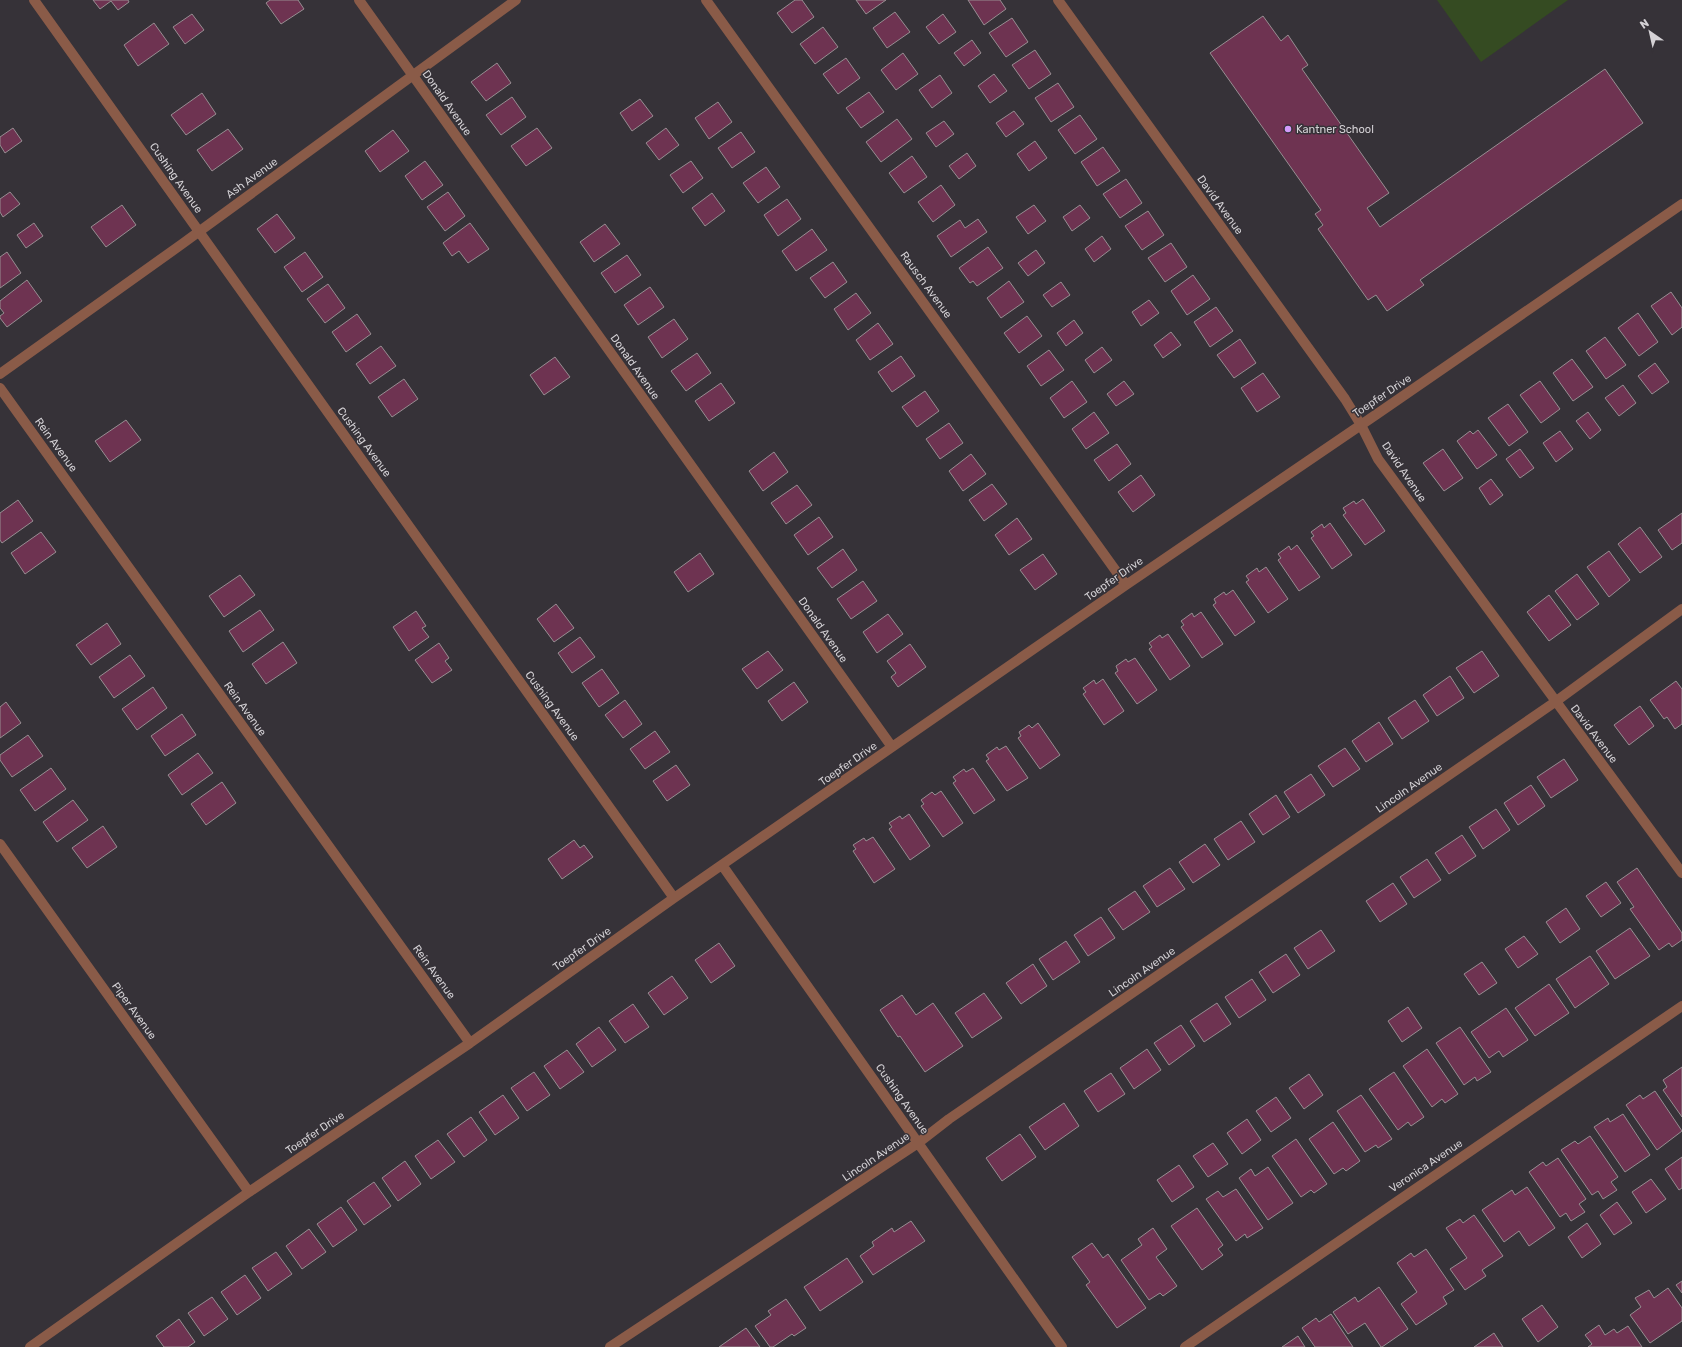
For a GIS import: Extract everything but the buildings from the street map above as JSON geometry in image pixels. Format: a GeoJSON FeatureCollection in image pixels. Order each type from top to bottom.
{"type":"FeatureCollection","features":[{"type":"Feature","properties":{"kind":"street","name":"Cushing Avenue"},"geometry":{"type":"LineString","coordinates":[[34,0],[674,898]]}},
{"type":"Feature","properties":{"kind":"street","name":"Donald Avenue"},"geometry":{"type":"LineString","coordinates":[[359,0],[892,747]]}},
{"type":"Feature","properties":{"kind":"street","name":"Ash Avenue"},"geometry":{"type":"LineString","coordinates":[[0,374],[199,232],[516,0]]}},
{"type":"Feature","properties":{"kind":"street","name":"Rausch Avenue"},"geometry":{"type":"LineString","coordinates":[[706,0],[1126,585]]}},
{"type":"Feature","properties":{"kind":"street","name":"David Avenue"},"geometry":{"type":"LineString","coordinates":[[1058,0],[1345,399],[1361,425],[1378,459],[1682,873]]}},
{"type":"Feature","properties":{"kind":"street","name":"Toepfer Drive"},"geometry":{"type":"LineString","coordinates":[[30,1347],[250,1192],[470,1043],[674,898],[1126,585],[1682,204]]}},
{"type":"Feature","properties":{"kind":"street","name":"Rein Avenue"},"geometry":{"type":"LineString","coordinates":[[0,388],[470,1043]]}},
{"type":"Feature","properties":{"kind":"street","name":"Lincoln Avenue"},"geometry":{"type":"LineString","coordinates":[[610,1347],[918,1143],[962,1110],[1555,702],[1682,609]]}},
{"type":"Feature","properties":{"kind":"street","name":"Piper Avenue"},"geometry":{"type":"LineString","coordinates":[[0,844],[250,1192]]}},
{"type":"Feature","properties":{"kind":"street","name":"Cushing Avenue"},"geometry":{"type":"LineString","coordinates":[[722,865],[1062,1347]]}},
{"type":"Feature","properties":{"kind":"street","name":"Veronica Avenue"},"geometry":{"type":"LineString","coordinates":[[1185,1347],[1682,1006]]}},
{"type":"Feature","properties":{"kind":"green space"},"geometry":{"type":"Polygon","coordinates":[[[1437,0],[1568,0],[1481,62],[1437,0]]]}},
{"type":"Feature","properties":{"kind":"place","name":"Kantner School"},"geometry":{"type":"Point","coordinates":[1288,129]}}]}
